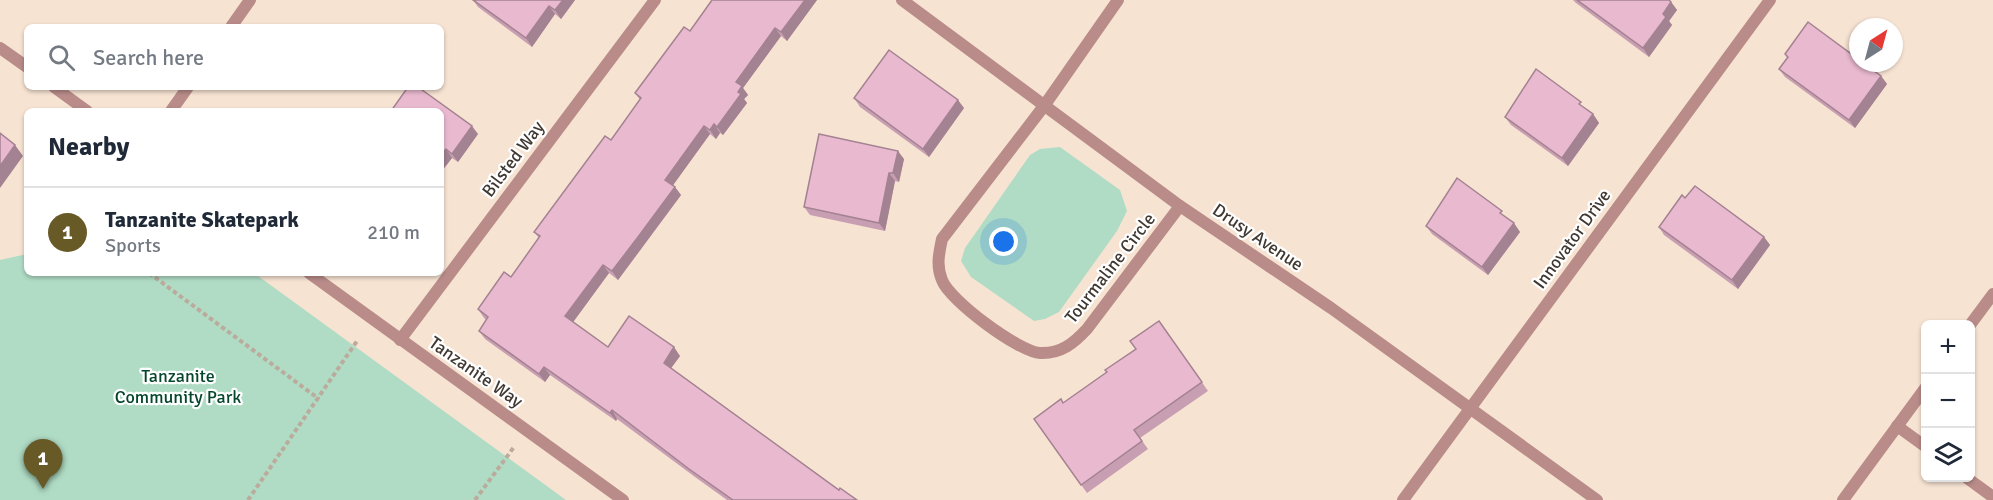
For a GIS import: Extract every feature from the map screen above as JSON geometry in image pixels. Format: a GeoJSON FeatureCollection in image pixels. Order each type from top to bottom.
{"type":"FeatureCollection","features":[{"type":"Feature","properties":{"kind":"street"},"geometry":{"type":"LineString","coordinates":[[233,24],[250,0]]}},
{"type":"Feature","properties":{"kind":"street","name":"Bilsted Way"},"geometry":{"type":"LineString","coordinates":[[400,340],[655,0]]}},
{"type":"Feature","properties":{"kind":"street","name":"Drusy Avenue"},"geometry":{"type":"LineString","coordinates":[[902,0],[1180,206],[1331,308],[1598,500]]}},
{"type":"Feature","properties":{"kind":"street","name":"Tourmaline Circle"},"geometry":{"type":"LineString","coordinates":[[1118,0],[1044,106],[942,239],[937,260],[942,281],[954,298],[1025,350],[1053,352],[1072,344],[1087,329],[1180,206]]}},
{"type":"Feature","properties":{"kind":"street","name":"Innovator Drive"},"geometry":{"type":"LineString","coordinates":[[1403,500],[1770,0]]}},
{"type":"Feature","properties":{"kind":"street"},"geometry":{"type":"LineString","coordinates":[[0,48],[24,65]]}},
{"type":"Feature","properties":{"kind":"street"},"geometry":{"type":"LineString","coordinates":[[58,90],[83,108]]}},
{"type":"Feature","properties":{"kind":"street"},"geometry":{"type":"LineString","coordinates":[[173,108],[186,90]]}},
{"type":"Feature","properties":{"kind":"street","name":"Tanzanite Way"},"geometry":{"type":"LineString","coordinates":[[313,276],[623,500]]}},
{"type":"Feature","properties":{"kind":"street"},"geometry":{"type":"LineString","coordinates":[[1975,320],[1993,294]]}},
{"type":"Feature","properties":{"kind":"street"},"geometry":{"type":"LineString","coordinates":[[1843,500],[1921,394]]}},
{"type":"Feature","properties":{"kind":"street"},"geometry":{"type":"LineString","coordinates":[[1897,426],[1921,443]]}},
{"type":"Feature","properties":{"kind":"street"},"geometry":{"type":"LineString","coordinates":[[1974,482],[1993,497]]}},
{"type":"Feature","properties":{"kind":"path"},"geometry":{"type":"LineString","coordinates":[[153,276],[319,399]]}},
{"type":"Feature","properties":{"kind":"path"},"geometry":{"type":"LineString","coordinates":[[248,500],[357,341]]}},
{"type":"Feature","properties":{"kind":"path"},"geometry":{"type":"LineString","coordinates":[[476,500],[527,430]]}},
{"type":"Feature","properties":{"kind":"green space"},"geometry":{"type":"Polygon","coordinates":[[[1060,147],[1120,190],[1127,211],[1117,231],[1059,312],[1045,319],[1034,321],[971,277],[961,261],[965,248],[1030,155],[1040,149],[1060,147]]]}},
{"type":"Feature","properties":{"kind":"green space","name":"Tanzanite Community Park"},"geometry":{"type":"Polygon","coordinates":[[[24,255],[24,276],[258,276],[566,500],[0,500],[0,260],[24,255]]]}},
{"type":"Feature","properties":{"kind":"building"},"geometry":{"type":"Polygon","coordinates":[[[473,0],[563,0],[555,10],[549,6],[526,38],[473,0]]]}},
{"type":"Feature","properties":{"kind":"building"},"geometry":{"type":"Polygon","coordinates":[[[712,0],[805,0],[781,32],[775,28],[736,82],[742,86],[738,92],[741,94],[717,127],[714,124],[710,130],[704,126],[665,180],[675,187],[638,237],[612,271],[603,265],[565,316],[608,347],[629,316],[674,347],[664,363],[839,490],[840,488],[857,500],[733,500],[612,410],[610,413],[544,367],[539,374],[479,331],[488,317],[478,309],[504,272],[511,277],[540,236],[534,232],[605,136],[611,140],[641,98],[635,93],[684,27],[690,31],[712,0]]]}},
{"type":"Feature","properties":{"kind":"building"},"geometry":{"type":"Polygon","coordinates":[[[1577,0],[1669,0],[1671,2],[1663,14],[1666,17],[1643,48],[1577,0]]]}},
{"type":"Feature","properties":{"kind":"building"},"geometry":{"type":"Polygon","coordinates":[[[1808,22],[1849,52],[1849,72],[1875,72],[1881,76],[1849,120],[1779,69],[1788,57],[1785,54],[1808,22]]]}},
{"type":"Feature","properties":{"kind":"building"},"geometry":{"type":"Polygon","coordinates":[[[889,50],[958,100],[923,149],[854,98],[889,50]]]}},
{"type":"Feature","properties":{"kind":"building"},"geometry":{"type":"Polygon","coordinates":[[[1536,69],[1581,102],[1579,104],[1593,114],[1562,158],[1505,117],[1536,69]]]}},
{"type":"Feature","properties":{"kind":"building"},"geometry":{"type":"Polygon","coordinates":[[[406,90],[422,90],[472,126],[452,154],[446,149],[444,152],[444,108],[393,108],[406,90]]]}},
{"type":"Feature","properties":{"kind":"building"},"geometry":{"type":"Polygon","coordinates":[[[0,133],[15,145],[0,166],[0,133]]]}},
{"type":"Feature","properties":{"kind":"building"},"geometry":{"type":"Polygon","coordinates":[[[819,134],[898,151],[893,173],[889,173],[879,223],[804,207],[819,134]]]}},
{"type":"Feature","properties":{"kind":"building"},"geometry":{"type":"Polygon","coordinates":[[[1457,178],[1502,211],[1500,213],[1514,223],[1482,267],[1426,226],[1457,178]]]}},
{"type":"Feature","properties":{"kind":"building"},"geometry":{"type":"Polygon","coordinates":[[[1695,186],[1764,237],[1732,280],[1659,227],[1682,195],[1685,198],[1695,186]]]}},
{"type":"Feature","properties":{"kind":"building"},"geometry":{"type":"Polygon","coordinates":[[[1159,321],[1202,382],[1134,430],[1142,441],[1081,485],[1034,419],[1061,399],[1063,403],[1107,372],[1105,370],[1136,349],[1130,341],[1159,321]]]}},
{"type":"Feature","properties":{"kind":"place","name":"Tanzanite Skatepark"},"geometry":{"type":"Point","coordinates":[43,489]}}]}
